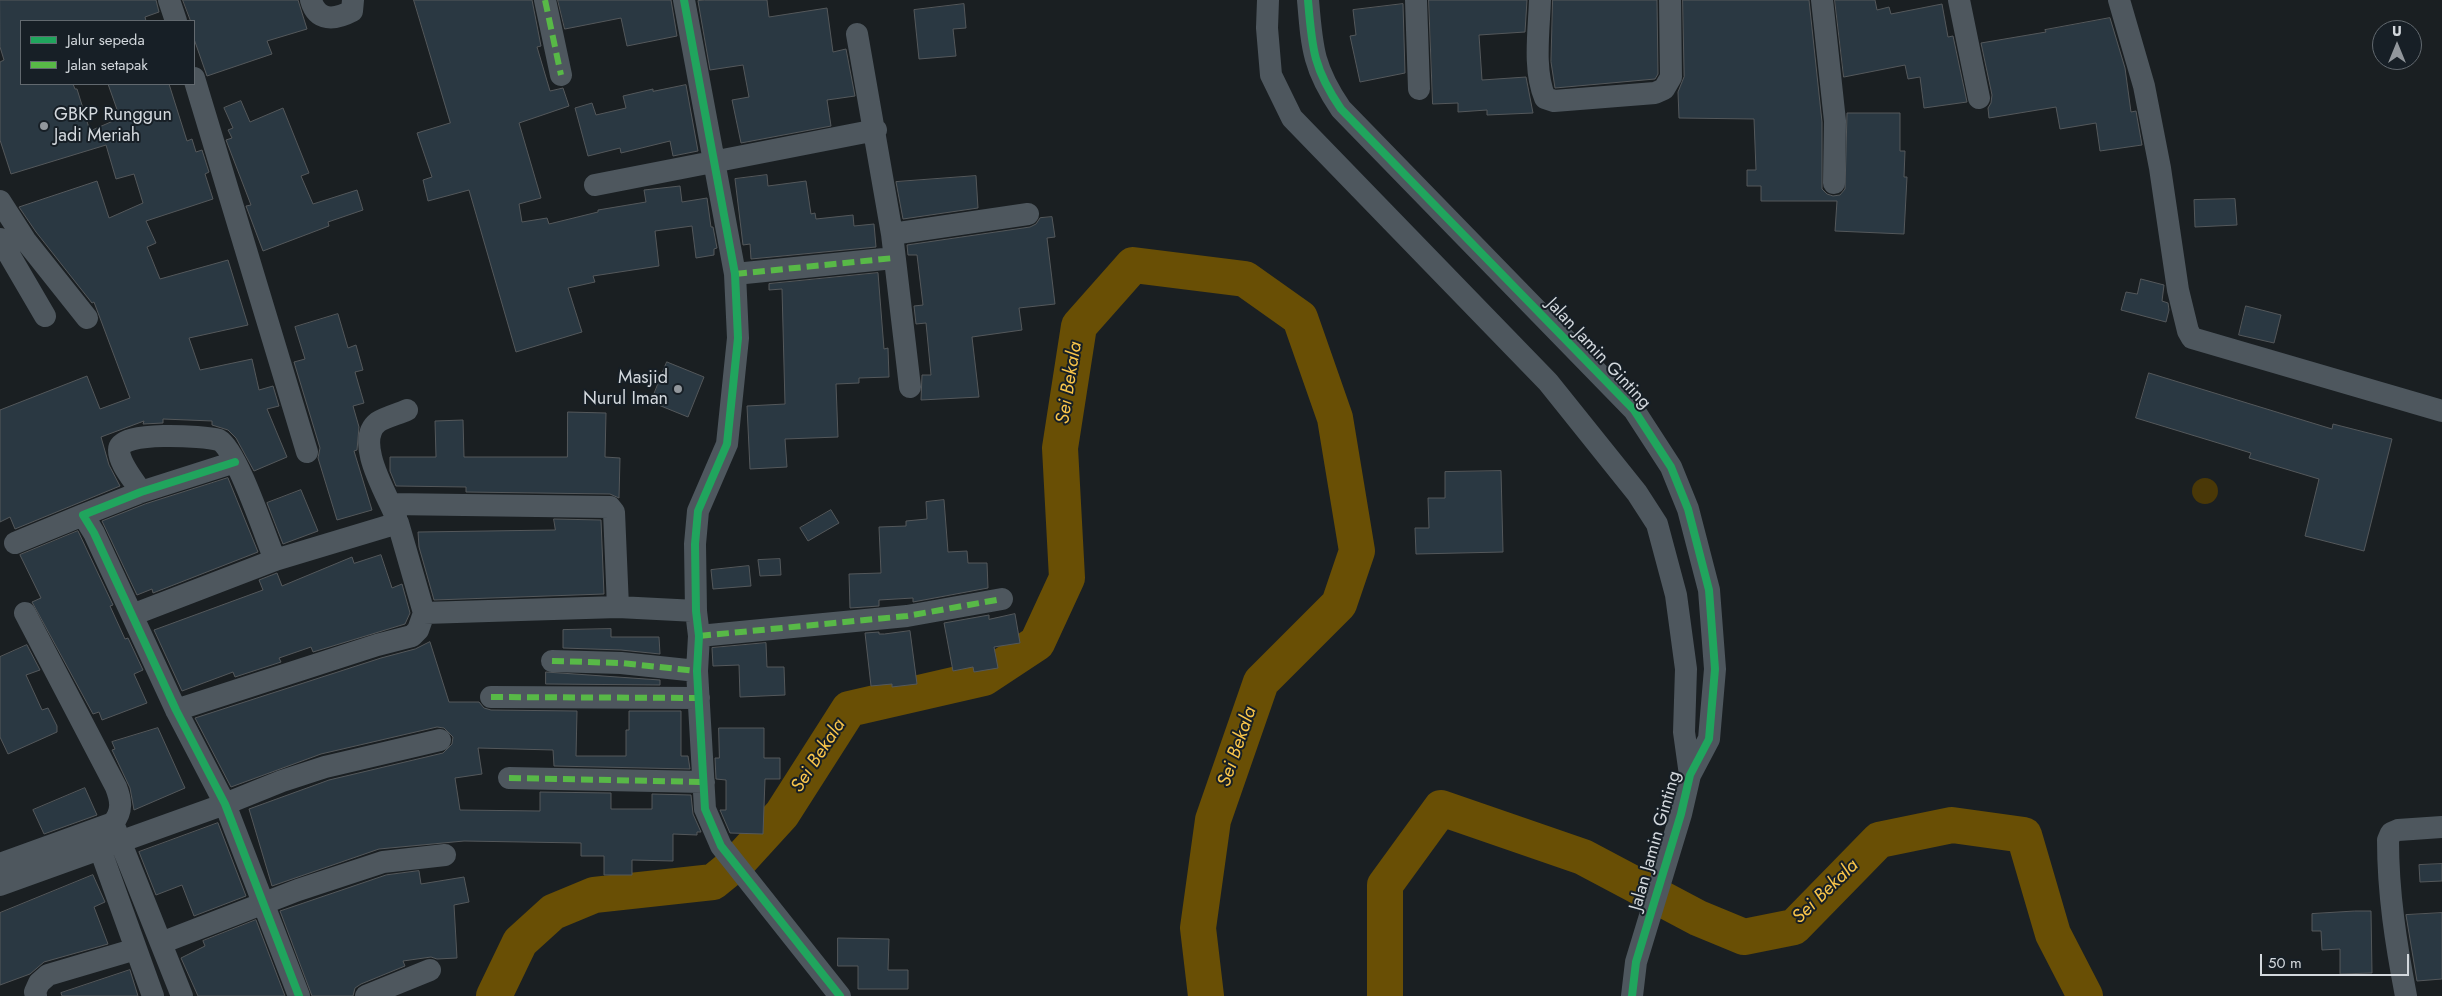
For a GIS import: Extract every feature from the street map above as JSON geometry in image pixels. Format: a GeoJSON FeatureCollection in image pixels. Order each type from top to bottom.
{"type":"FeatureCollection","features":[{"type":"Feature","properties":{"kind":"street"},"geometry":{"type":"LineString","coordinates":[[169,0],[176,20]]}},
{"type":"Feature","properties":{"kind":"street"},"geometry":{"type":"LineString","coordinates":[[311,0],[316,11],[324,18],[333,19],[352,11],[353,0]]}},
{"type":"Feature","properties":{"kind":"street"},"geometry":{"type":"LineString","coordinates":[[545,0],[561,75]]}},
{"type":"Feature","properties":{"kind":"street"},"geometry":{"type":"LineString","coordinates":[[684,0],[716,162],[735,274],[738,338],[727,444],[698,512],[695,544],[696,611],[699,636],[697,671],[705,809],[721,846],[840,996]]}},
{"type":"Feature","properties":{"kind":"street","name":"Jalan Jamin Ginting"},"geometry":{"type":"LineString","coordinates":[[1268,0],[1267,37],[1271,75],[1292,118],[1548,382],[1637,493],[1657,524],[1676,595],[1686,669],[1684,732],[1690,775]]}},
{"type":"Feature","properties":{"kind":"street","name":"Jalan Jamin Ginting"},"geometry":{"type":"LineString","coordinates":[[1308,0],[1315,60],[1324,84],[1341,109],[1634,410],[1672,467],[1688,509],[1709,590],[1715,669],[1709,739],[1690,775],[1681,814],[1636,962],[1632,996]]}},
{"type":"Feature","properties":{"kind":"street"},"geometry":{"type":"LineString","coordinates":[[1416,0],[1419,89]]}},
{"type":"Feature","properties":{"kind":"street"},"geometry":{"type":"LineString","coordinates":[[1540,0],[1538,53],[1541,82],[1545,98],[1554,101],[1655,92],[1664,89],[1671,77],[1670,0]]}},
{"type":"Feature","properties":{"kind":"street"},"geometry":{"type":"LineString","coordinates":[[1822,0],[1835,121],[1834,183]]}},
{"type":"Feature","properties":{"kind":"street"},"geometry":{"type":"LineString","coordinates":[[1959,0],[1979,98]]}},
{"type":"Feature","properties":{"kind":"street"},"geometry":{"type":"LineString","coordinates":[[2119,0],[2144,86],[2160,168],[2178,290],[2188,331],[2192,338],[2442,411]]}},
{"type":"Feature","properties":{"kind":"street"},"geometry":{"type":"LineString","coordinates":[[857,34],[876,130],[892,234],[910,387]]}},
{"type":"Feature","properties":{"kind":"street"},"geometry":{"type":"LineString","coordinates":[[195,81],[307,452]]}},
{"type":"Feature","properties":{"kind":"street"},"geometry":{"type":"LineString","coordinates":[[595,185],[876,130]]}},
{"type":"Feature","properties":{"kind":"street"},"geometry":{"type":"LineString","coordinates":[[0,201],[25,240],[87,318]]}},
{"type":"Feature","properties":{"kind":"street"},"geometry":{"type":"LineString","coordinates":[[892,234],[1028,214]]}},
{"type":"Feature","properties":{"kind":"street"},"geometry":{"type":"LineString","coordinates":[[0,239],[45,316]]}},
{"type":"Feature","properties":{"kind":"street"},"geometry":{"type":"LineString","coordinates":[[735,274],[894,258]]}},
{"type":"Feature","properties":{"kind":"street"},"geometry":{"type":"LineString","coordinates":[[176,710],[377,644],[412,636],[418,630],[424,613],[395,513],[370,457],[370,442],[373,428],[378,422],[407,410]]}},
{"type":"Feature","properties":{"kind":"street"},"geometry":{"type":"LineString","coordinates":[[141,492],[122,459],[119,449],[121,444],[128,439],[148,436],[212,438],[224,443],[235,462],[275,560]]}},
{"type":"Feature","properties":{"kind":"street"},"geometry":{"type":"LineString","coordinates":[[15,543],[141,492],[235,462]]}},
{"type":"Feature","properties":{"kind":"street"},"geometry":{"type":"LineString","coordinates":[[132,615],[395,513],[610,507],[614,512],[618,607]]}},
{"type":"Feature","properties":{"kind":"street"},"geometry":{"type":"LineString","coordinates":[[83,515],[94,533],[176,710],[225,804],[299,996]]}},
{"type":"Feature","properties":{"kind":"street"},"geometry":{"type":"LineString","coordinates":[[699,636],[907,616],[1002,599]]}},
{"type":"Feature","properties":{"kind":"street"},"geometry":{"type":"LineString","coordinates":[[424,613],[618,607],[696,611]]}},
{"type":"Feature","properties":{"kind":"street"},"geometry":{"type":"LineString","coordinates":[[0,885],[107,836],[120,812],[118,793],[25,613]]}},
{"type":"Feature","properties":{"kind":"street"},"geometry":{"type":"LineString","coordinates":[[552,661],[621,663],[697,671]]}},
{"type":"Feature","properties":{"kind":"street"},"geometry":{"type":"LineString","coordinates":[[491,697],[699,698]]}},
{"type":"Feature","properties":{"kind":"street"},"geometry":{"type":"LineString","coordinates":[[0,864],[225,804],[282,781],[325,767],[440,740]]}},
{"type":"Feature","properties":{"kind":"street"},"geometry":{"type":"LineString","coordinates":[[509,778],[704,782]]}},
{"type":"Feature","properties":{"kind":"street"},"geometry":{"type":"LineString","coordinates":[[2406,996],[2395,942],[2389,888],[2388,840],[2391,833],[2398,830],[2442,827]]}},
{"type":"Feature","properties":{"kind":"street"},"geometry":{"type":"LineString","coordinates":[[107,836],[161,943],[182,996]]}},
{"type":"Feature","properties":{"kind":"street"},"geometry":{"type":"LineString","coordinates":[[107,836],[136,949],[154,996]]}},
{"type":"Feature","properties":{"kind":"street"},"geometry":{"type":"LineString","coordinates":[[161,943],[298,890],[383,862],[445,855]]}},
{"type":"Feature","properties":{"kind":"street"},"geometry":{"type":"LineString","coordinates":[[36,996],[34,992],[39,983],[48,975],[136,949]]}},
{"type":"Feature","properties":{"kind":"street"},"geometry":{"type":"LineString","coordinates":[[366,996],[430,970]]}},
{"type":"Feature","properties":{"kind":"shaded area"},"geometry":{"type":"Polygon","coordinates":[[[2205,478],[2214,482],[2218,491],[2214,500],[2205,504],[2196,500],[2192,491],[2196,482],[2205,478]]]}},
{"type":"Feature","properties":{"kind":"building"},"geometry":{"type":"Polygon","coordinates":[[[0,0],[156,0],[159,12],[145,17],[146,20],[20,20],[20,85],[73,85],[77,89],[90,131],[120,118],[108,85],[169,85],[187,141],[192,139],[196,152],[202,150],[209,172],[205,174],[213,199],[146,221],[156,243],[147,247],[160,279],[228,260],[248,325],[189,338],[200,370],[252,359],[259,390],[273,386],[279,406],[267,409],[287,457],[254,471],[236,438],[228,430],[212,425],[212,421],[163,419],[163,423],[143,424],[144,421],[101,437],[109,465],[120,486],[15,529],[10,517],[0,522],[0,410],[87,376],[100,409],[130,398],[94,302],[92,303],[36,232],[19,207],[97,181],[109,218],[143,203],[134,174],[116,179],[106,145],[11,174],[0,140],[0,62],[4,60],[0,47],[0,0]]]}},
{"type":"Feature","properties":{"kind":"building"},"geometry":{"type":"Polygon","coordinates":[[[183,0],[298,0],[307,29],[267,41],[272,54],[207,76],[195,42],[195,20],[191,20],[183,0]]]}},
{"type":"Feature","properties":{"kind":"building"},"geometry":{"type":"Polygon","coordinates":[[[414,0],[532,0],[541,46],[537,47],[550,91],[563,88],[569,106],[519,123],[541,198],[519,204],[522,222],[547,218],[549,224],[598,212],[598,210],[646,202],[644,190],[680,186],[682,202],[707,198],[711,227],[713,227],[717,248],[714,249],[714,255],[696,258],[692,226],[655,231],[659,266],[593,276],[595,282],[568,288],[582,332],[516,352],[469,190],[428,201],[423,180],[432,177],[417,133],[450,123],[414,0]]]}},
{"type":"Feature","properties":{"kind":"building"},"geometry":{"type":"Polygon","coordinates":[[[558,0],[671,0],[677,36],[627,46],[621,18],[565,29],[558,0]]]}},
{"type":"Feature","properties":{"kind":"building"},"geometry":{"type":"Polygon","coordinates":[[[767,0],[769,17],[827,8],[833,52],[846,49],[855,96],[827,100],[831,126],[741,143],[732,100],[749,97],[743,65],[710,70],[698,1],[767,0]]]}},
{"type":"Feature","properties":{"kind":"building"},"geometry":{"type":"Polygon","coordinates":[[[1429,0],[1527,0],[1525,32],[1479,35],[1482,80],[1526,77],[1533,113],[1487,115],[1487,110],[1458,112],[1458,103],[1433,104],[1429,0]]]}},
{"type":"Feature","properties":{"kind":"building"},"geometry":{"type":"Polygon","coordinates":[[[1553,0],[1657,0],[1658,74],[1655,79],[1555,88],[1551,62],[1553,0]]]}},
{"type":"Feature","properties":{"kind":"building"},"geometry":{"type":"Polygon","coordinates":[[[1683,0],[1809,0],[1822,122],[1822,189],[1827,194],[1833,196],[1840,195],[1845,189],[1847,113],[1900,113],[1900,151],[1905,151],[1904,177],[1907,177],[1904,234],[1835,231],[1837,201],[1761,201],[1761,186],[1747,186],[1747,170],[1756,170],[1754,119],[1679,118],[1678,92],[1684,77],[1683,0]]]}},
{"type":"Feature","properties":{"kind":"building"},"geometry":{"type":"Polygon","coordinates":[[[1835,0],[1875,0],[1877,10],[1889,7],[1891,14],[1942,4],[1948,37],[1953,36],[1967,102],[1924,108],[1920,77],[1908,79],[1905,65],[1844,77],[1835,0]]]}},
{"type":"Feature","properties":{"kind":"building"},"geometry":{"type":"Polygon","coordinates":[[[964,4],[966,28],[953,29],[956,56],[919,59],[914,10],[964,4]]]}},
{"type":"Feature","properties":{"kind":"building"},"geometry":{"type":"Polygon","coordinates":[[[1403,4],[1405,73],[1360,82],[1350,36],[1356,35],[1353,10],[1403,4]]]}},
{"type":"Feature","properties":{"kind":"building"},"geometry":{"type":"Polygon","coordinates":[[[2110,18],[2125,68],[2131,112],[2136,111],[2142,145],[2100,151],[2096,123],[2060,129],[2056,107],[1989,118],[1988,108],[1992,95],[1981,43],[2046,32],[2045,30],[2110,18]]]}},
{"type":"Feature","properties":{"kind":"building"},"geometry":{"type":"Polygon","coordinates":[[[686,85],[698,151],[673,156],[670,141],[621,153],[620,148],[588,156],[575,108],[592,103],[596,115],[626,108],[623,96],[653,89],[653,91],[686,85]]]}},
{"type":"Feature","properties":{"kind":"building"},"geometry":{"type":"Polygon","coordinates":[[[241,101],[250,122],[283,108],[309,173],[301,176],[313,204],[357,190],[363,210],[328,222],[329,226],[263,251],[246,206],[251,205],[226,140],[232,138],[228,130],[233,128],[224,108],[241,101]]]}},
{"type":"Feature","properties":{"kind":"building"},"geometry":{"type":"Polygon","coordinates":[[[767,175],[768,186],[806,181],[811,214],[815,213],[816,219],[853,215],[854,226],[874,224],[876,247],[751,259],[750,244],[743,245],[735,179],[767,175]]]}},
{"type":"Feature","properties":{"kind":"building"},"geometry":{"type":"Polygon","coordinates":[[[976,176],[978,208],[903,219],[896,182],[976,176]]]}},
{"type":"Feature","properties":{"kind":"building"},"geometry":{"type":"Polygon","coordinates":[[[2235,199],[2237,225],[2195,227],[2194,200],[2235,199]]]}},
{"type":"Feature","properties":{"kind":"building"},"geometry":{"type":"Polygon","coordinates":[[[1052,217],[1055,237],[1047,238],[1055,304],[1019,308],[1022,330],[972,337],[979,397],[921,400],[922,375],[931,375],[926,323],[916,324],[914,306],[923,305],[917,255],[908,255],[907,245],[1030,227],[1036,224],[1040,218],[1052,217]]]}},
{"type":"Feature","properties":{"kind":"building"},"geometry":{"type":"Polygon","coordinates":[[[878,273],[884,349],[888,348],[889,377],[859,378],[859,383],[836,384],[838,437],[785,439],[787,467],[750,469],[747,406],[785,404],[782,289],[769,290],[769,284],[878,273]]]}},
{"type":"Feature","properties":{"kind":"building"},"geometry":{"type":"Polygon","coordinates":[[[2141,279],[2164,285],[2162,301],[2168,303],[2169,310],[2166,322],[2121,310],[2126,292],[2137,294],[2141,279]]]}},
{"type":"Feature","properties":{"kind":"building"},"geometry":{"type":"Polygon","coordinates":[[[2246,306],[2281,315],[2274,343],[2239,335],[2246,306]]]}},
{"type":"Feature","properties":{"kind":"building"},"geometry":{"type":"Polygon","coordinates":[[[338,314],[348,348],[356,345],[363,370],[355,372],[364,403],[353,406],[359,427],[357,450],[354,451],[372,510],[337,520],[318,458],[320,448],[294,362],[305,359],[295,327],[338,314]]]}},
{"type":"Feature","properties":{"kind":"building","name":"Masjid Nurul Iman"},"geometry":{"type":"Polygon","coordinates":[[[667,362],[704,377],[688,417],[651,402],[667,362]]]}},
{"type":"Feature","properties":{"kind":"building"},"geometry":{"type":"Polygon","coordinates":[[[2149,373],[2332,429],[2333,424],[2392,439],[2364,551],[2305,536],[2319,479],[2249,458],[2251,453],[2136,418],[2149,373]]]}},
{"type":"Feature","properties":{"kind":"building"},"geometry":{"type":"Polygon","coordinates":[[[568,412],[606,413],[605,457],[620,458],[619,498],[610,494],[466,492],[466,487],[396,486],[390,471],[390,457],[436,457],[435,421],[463,420],[464,457],[567,457],[568,412]]]}},
{"type":"Feature","properties":{"kind":"building"},"geometry":{"type":"Polygon","coordinates":[[[1501,471],[1503,552],[1416,554],[1415,528],[1429,528],[1428,498],[1445,498],[1445,472],[1501,471]]]}},
{"type":"Feature","properties":{"kind":"building"},"geometry":{"type":"Polygon","coordinates":[[[228,478],[258,552],[153,593],[152,589],[137,595],[102,521],[145,504],[228,478]]]}},
{"type":"Feature","properties":{"kind":"building"},"geometry":{"type":"Polygon","coordinates":[[[301,490],[318,531],[283,544],[267,503],[301,490]]]}},
{"type":"Feature","properties":{"kind":"building"},"geometry":{"type":"Polygon","coordinates":[[[944,500],[948,552],[967,551],[968,563],[987,563],[988,588],[913,602],[913,598],[879,600],[879,606],[850,608],[849,574],[881,573],[879,527],[906,526],[906,521],[927,519],[926,502],[944,500]]]}},
{"type":"Feature","properties":{"kind":"building"},"geometry":{"type":"Polygon","coordinates":[[[831,510],[839,523],[808,541],[800,528],[831,510]]]}},
{"type":"Feature","properties":{"kind":"building"},"geometry":{"type":"Polygon","coordinates":[[[554,519],[601,520],[604,594],[434,600],[419,547],[418,532],[555,530],[554,519]]]}},
{"type":"Feature","properties":{"kind":"building"},"geometry":{"type":"Polygon","coordinates":[[[78,531],[113,605],[110,606],[125,639],[128,638],[143,670],[134,674],[147,703],[102,720],[99,712],[93,714],[32,602],[41,598],[20,555],[78,531]]]}},
{"type":"Feature","properties":{"kind":"building"},"geometry":{"type":"Polygon","coordinates":[[[381,555],[392,588],[402,584],[410,613],[405,624],[313,652],[311,647],[279,658],[281,662],[235,677],[233,672],[182,691],[154,630],[263,590],[259,580],[277,573],[282,586],[352,557],[354,563],[381,555]]]}},
{"type":"Feature","properties":{"kind":"building"},"geometry":{"type":"Polygon","coordinates":[[[780,559],[781,575],[760,576],[758,560],[780,559]]]}},
{"type":"Feature","properties":{"kind":"building"},"geometry":{"type":"Polygon","coordinates":[[[749,566],[751,586],[713,589],[711,570],[749,566]]]}},
{"type":"Feature","properties":{"kind":"building"},"geometry":{"type":"Polygon","coordinates":[[[1015,614],[1020,643],[994,647],[998,668],[974,672],[973,667],[953,671],[944,623],[989,615],[989,619],[1015,614]]]}},
{"type":"Feature","properties":{"kind":"building"},"geometry":{"type":"Polygon","coordinates":[[[611,629],[611,637],[659,637],[660,654],[621,650],[563,648],[563,630],[611,629]]]}},
{"type":"Feature","properties":{"kind":"building"},"geometry":{"type":"Polygon","coordinates":[[[910,631],[917,684],[892,687],[892,684],[871,686],[865,633],[879,632],[879,634],[884,634],[910,631]]]}},
{"type":"Feature","properties":{"kind":"building"},"geometry":{"type":"Polygon","coordinates":[[[430,642],[449,702],[479,702],[484,708],[491,710],[577,711],[576,756],[626,756],[626,730],[629,730],[629,711],[681,711],[681,756],[688,756],[690,769],[554,766],[553,750],[478,748],[482,774],[455,778],[460,810],[540,811],[540,792],[611,793],[611,809],[652,809],[652,794],[691,795],[693,814],[701,832],[697,832],[697,835],[673,834],[673,861],[632,860],[632,875],[604,875],[604,856],[581,856],[581,843],[464,841],[379,849],[272,886],[249,809],[329,780],[443,753],[452,744],[453,737],[444,728],[437,727],[321,754],[231,787],[195,718],[381,658],[415,649],[430,642]]]}},
{"type":"Feature","properties":{"kind":"building"},"geometry":{"type":"Polygon","coordinates":[[[766,643],[767,667],[784,667],[785,695],[740,697],[739,665],[713,666],[712,648],[766,643]]]}},
{"type":"Feature","properties":{"kind":"building"},"geometry":{"type":"Polygon","coordinates":[[[27,645],[40,670],[26,675],[42,710],[48,708],[57,726],[57,732],[8,754],[0,737],[0,657],[27,645]]]}},
{"type":"Feature","properties":{"kind":"building"},"geometry":{"type":"Polygon","coordinates":[[[546,672],[660,680],[660,685],[546,684],[546,672]]]}},
{"type":"Feature","properties":{"kind":"building"},"geometry":{"type":"Polygon","coordinates":[[[158,728],[185,788],[134,810],[130,788],[112,750],[115,749],[112,742],[158,728]]]}},
{"type":"Feature","properties":{"kind":"building"},"geometry":{"type":"Polygon","coordinates":[[[719,728],[764,728],[764,758],[780,758],[780,779],[765,779],[763,834],[730,833],[720,810],[726,810],[726,780],[716,779],[715,758],[719,758],[719,728]]]}},
{"type":"Feature","properties":{"kind":"building"},"geometry":{"type":"Polygon","coordinates":[[[85,788],[97,815],[44,834],[33,810],[85,788]]]}},
{"type":"Feature","properties":{"kind":"building"},"geometry":{"type":"Polygon","coordinates":[[[218,823],[246,896],[194,916],[182,885],[156,895],[139,852],[218,823]]]}},
{"type":"Feature","properties":{"kind":"building"},"geometry":{"type":"Polygon","coordinates":[[[2442,864],[2442,881],[2420,882],[2419,865],[2442,864]]]}},
{"type":"Feature","properties":{"kind":"building"},"geometry":{"type":"Polygon","coordinates":[[[419,871],[421,884],[464,877],[469,902],[454,905],[457,958],[437,959],[431,957],[403,961],[405,966],[355,988],[353,996],[312,996],[280,911],[386,875],[419,871]]]}},
{"type":"Feature","properties":{"kind":"building"},"geometry":{"type":"Polygon","coordinates":[[[93,875],[105,902],[94,907],[108,944],[44,962],[30,974],[0,985],[0,913],[93,875]]]}},
{"type":"Feature","properties":{"kind":"building"},"geometry":{"type":"Polygon","coordinates":[[[2371,911],[2372,973],[2340,974],[2340,949],[2322,950],[2321,931],[2312,931],[2312,914],[2371,911]]]}},
{"type":"Feature","properties":{"kind":"building"},"geometry":{"type":"Polygon","coordinates":[[[2442,913],[2442,979],[2417,981],[2406,915],[2442,913]]]}},
{"type":"Feature","properties":{"kind":"building"},"geometry":{"type":"Polygon","coordinates":[[[256,920],[285,996],[198,996],[181,958],[205,946],[203,941],[256,920]]]}},
{"type":"Feature","properties":{"kind":"building"},"geometry":{"type":"Polygon","coordinates":[[[838,938],[889,939],[888,970],[908,970],[908,989],[858,989],[858,966],[838,966],[838,938]]]}},
{"type":"Feature","properties":{"kind":"building"},"geometry":{"type":"Polygon","coordinates":[[[130,970],[138,996],[62,996],[61,993],[130,970]]]}},
{"type":"Feature","properties":{"kind":"waterway","name":"Sei Bekala"},"geometry":{"type":"LineString","coordinates":[[494,996],[520,942],[553,912],[594,895],[713,882],[740,860],[782,814],[849,709],[984,678],[1037,643],[1067,578],[1060,448],[1079,326],[1133,265],[1245,279],[1300,318],[1335,418],[1357,551],[1339,604],[1261,682],[1213,820],[1198,928],[1206,996]]}},
{"type":"Feature","properties":{"kind":"waterway","name":"Sei Bekala"},"geometry":{"type":"LineString","coordinates":[[1385,996],[1385,885],[1441,808],[1583,857],[1698,918],[1744,937],[1794,927],[1879,840],[1952,825],[2024,835],[2053,934],[2085,996]]}},
{"type":"Feature","properties":{"kind":"marked path"},"geometry":{"type":"LineString","coordinates":[[545,0],[561,75]]}},
{"type":"Feature","properties":{"kind":"marked path"},"geometry":{"type":"LineString","coordinates":[[735,274],[894,258]]}},
{"type":"Feature","properties":{"kind":"marked path"},"geometry":{"type":"LineString","coordinates":[[699,636],[907,616],[1002,599]]}},
{"type":"Feature","properties":{"kind":"marked path"},"geometry":{"type":"LineString","coordinates":[[552,661],[621,663],[697,671]]}},
{"type":"Feature","properties":{"kind":"marked path"},"geometry":{"type":"LineString","coordinates":[[491,697],[699,698]]}},
{"type":"Feature","properties":{"kind":"marked path"},"geometry":{"type":"LineString","coordinates":[[509,778],[704,782]]}},
{"type":"Feature","properties":{"kind":"cycle path"},"geometry":{"type":"LineString","coordinates":[[684,0],[735,274],[738,338],[727,444],[698,511],[695,544],[696,611],[699,636],[697,671],[705,809],[721,846],[840,996]]}},
{"type":"Feature","properties":{"kind":"cycle path"},"geometry":{"type":"LineString","coordinates":[[1308,0],[1315,57],[1319,69],[1341,109],[1634,410],[1671,467],[1688,509],[1709,590],[1715,669],[1709,739],[1690,775],[1681,814],[1636,962],[1632,996]]}},
{"type":"Feature","properties":{"kind":"cycle path"},"geometry":{"type":"LineString","coordinates":[[235,462],[141,492],[83,515],[94,533],[176,710],[225,804],[299,996]]}},
{"type":"Feature","properties":{"kind":"place","name":"GBKP Runggun Jadi Meriah"},"geometry":{"type":"Point","coordinates":[44,126]}},
{"type":"Feature","properties":{"kind":"place","name":"Masjid Nurul Iman"},"geometry":{"type":"Point","coordinates":[678,389]}}]}
